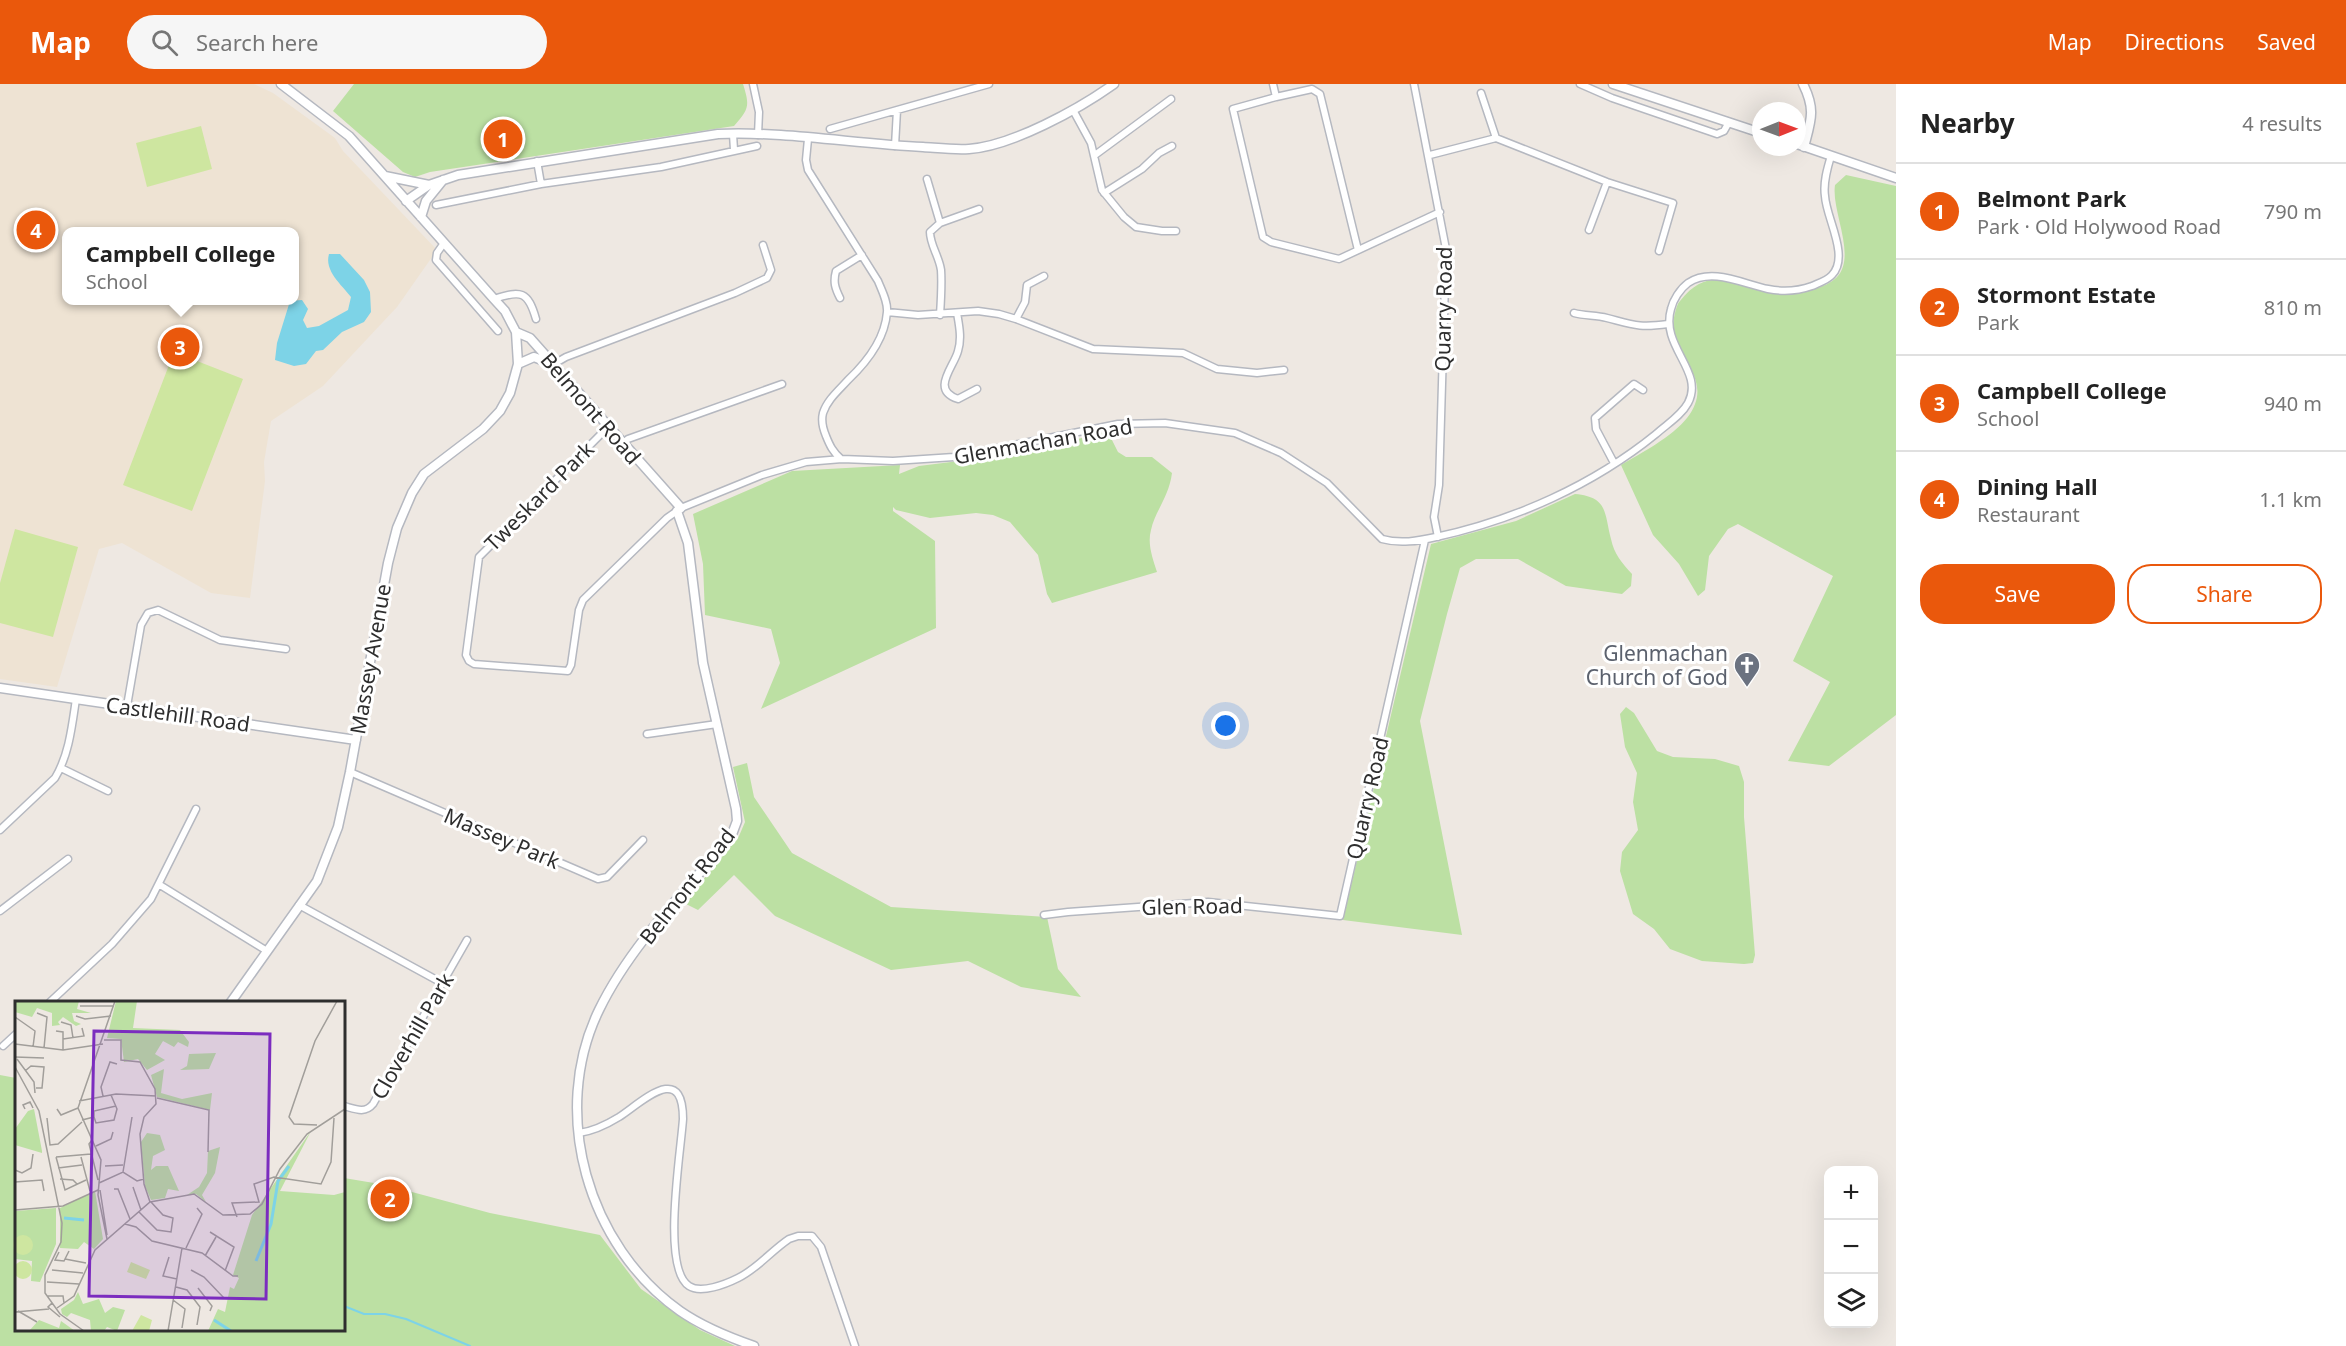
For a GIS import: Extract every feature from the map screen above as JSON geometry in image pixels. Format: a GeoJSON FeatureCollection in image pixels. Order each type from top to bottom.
{"type":"FeatureCollection","features":[{"type":"Feature","properties":{"kind":"street","name":"Belmont Road"},"geometry":{"type":"LineString","coordinates":[[281,84],[349,136],[494,298],[505,311],[516,332],[530,338],[679,510],[688,543],[703,663],[736,809],[735,829],[731,837],[639,948],[598,1012],[580,1075],[579,1133],[585,1172],[593,1196],[603,1220],[627,1260],[656,1291],[680,1310],[709,1328],[754,1346]]}},
{"type":"Feature","properties":{"kind":"street"},"geometry":{"type":"LineString","coordinates":[[753,84],[759,112],[758,135]]}},
{"type":"Feature","properties":{"kind":"street"},"geometry":{"type":"LineString","coordinates":[[830,129],[989,84]]}},
{"type":"Feature","properties":{"kind":"street"},"geometry":{"type":"LineString","coordinates":[[406,201],[429,185],[444,179],[537,161],[698,136],[758,135],[895,146],[970,149],[1005,140],[1072,110],[1113,84]]}},
{"type":"Feature","properties":{"kind":"street"},"geometry":{"type":"LineString","coordinates":[[1273,84],[1276,97]]}},
{"type":"Feature","properties":{"kind":"street","name":"Quarry Road"},"geometry":{"type":"LineString","coordinates":[[1414,84],[1430,155],[1446,249],[1439,485],[1434,517],[1438,537]]}},
{"type":"Feature","properties":{"kind":"street"},"geometry":{"type":"LineString","coordinates":[[1580,84],[1612,98],[1717,134],[1725,132],[1729,122]]}},
{"type":"Feature","properties":{"kind":"street"},"geometry":{"type":"LineString","coordinates":[[1613,84],[1752,130]]}},
{"type":"Feature","properties":{"kind":"street"},"geometry":{"type":"LineString","coordinates":[[1803,84],[1811,100],[1812,110],[1806,128]]}},
{"type":"Feature","properties":{"kind":"street"},"geometry":{"type":"LineString","coordinates":[[1358,250],[1320,94],[1312,89],[1233,110],[1263,237],[1271,242],[1339,259],[1440,212]]}},
{"type":"Feature","properties":{"kind":"street"},"geometry":{"type":"LineString","coordinates":[[1482,93],[1496,138]]}},
{"type":"Feature","properties":{"kind":"street"},"geometry":{"type":"LineString","coordinates":[[1095,155],[1171,99]]}},
{"type":"Feature","properties":{"kind":"street"},"geometry":{"type":"LineString","coordinates":[[895,146],[897,110]]}},
{"type":"Feature","properties":{"kind":"street"},"geometry":{"type":"LineString","coordinates":[[1072,110],[1085,130],[1095,155],[1104,193],[1124,218],[1136,227],[1176,231]]}},
{"type":"Feature","properties":{"kind":"street"},"geometry":{"type":"LineString","coordinates":[[733,134],[734,150]]}},
{"type":"Feature","properties":{"kind":"street"},"geometry":{"type":"LineString","coordinates":[[1430,155],[1496,138],[1607,182],[1673,202],[1659,251]]}},
{"type":"Feature","properties":{"kind":"street"},"geometry":{"type":"LineString","coordinates":[[808,139],[806,160],[808,170],[862,255],[884,295],[887,312],[879,340],[872,353],[831,399],[823,414],[822,426],[833,452],[842,459]]}},
{"type":"Feature","properties":{"kind":"street"},"geometry":{"type":"LineString","coordinates":[[436,205],[541,184],[661,167],[757,146]]}},
{"type":"Feature","properties":{"kind":"street"},"geometry":{"type":"LineString","coordinates":[[1104,193],[1142,168],[1159,153],[1173,146]]}},
{"type":"Feature","properties":{"kind":"street"},"geometry":{"type":"LineString","coordinates":[[1806,148],[1896,178]]}},
{"type":"Feature","properties":{"kind":"street"},"geometry":{"type":"LineString","coordinates":[[1574,313],[1604,318],[1630,326],[1647,327],[1668,324],[1673,301],[1688,283],[1703,278],[1727,278],[1767,289],[1783,290],[1809,287],[1833,275],[1838,260],[1838,242],[1825,200],[1824,186],[1831,156]]}},
{"type":"Feature","properties":{"kind":"street"},"geometry":{"type":"LineString","coordinates":[[537,161],[541,184]]}},
{"type":"Feature","properties":{"kind":"street"},"geometry":{"type":"LineString","coordinates":[[384,176],[429,185]]}},
{"type":"Feature","properties":{"kind":"street"},"geometry":{"type":"LineString","coordinates":[[421,217],[426,201],[444,179]]}},
{"type":"Feature","properties":{"kind":"street"},"geometry":{"type":"LineString","coordinates":[[927,179],[940,223]]}},
{"type":"Feature","properties":{"kind":"street"},"geometry":{"type":"LineString","coordinates":[[1589,230],[1607,182]]}},
{"type":"Feature","properties":{"kind":"street"},"geometry":{"type":"LineString","coordinates":[[940,315],[941,270],[938,254],[930,240],[930,232],[940,223],[979,209]]}},
{"type":"Feature","properties":{"kind":"street"},"geometry":{"type":"LineString","coordinates":[[444,243],[437,253],[436,260],[498,331]]}},
{"type":"Feature","properties":{"kind":"street"},"geometry":{"type":"LineString","coordinates":[[518,364],[534,357],[552,365],[566,357],[735,293],[767,278],[771,270],[763,245]]}},
{"type":"Feature","properties":{"kind":"street"},"geometry":{"type":"LineString","coordinates":[[840,298],[835,288],[836,271],[862,255]]}},
{"type":"Feature","properties":{"kind":"street"},"geometry":{"type":"LineString","coordinates":[[1016,319],[1025,302],[1027,285],[1044,276]]}},
{"type":"Feature","properties":{"kind":"street"},"geometry":{"type":"LineString","coordinates":[[494,298],[510,293],[521,294],[529,300],[536,319]]}},
{"type":"Feature","properties":{"kind":"street"},"geometry":{"type":"LineString","coordinates":[[887,312],[940,315],[978,311],[1016,319],[1093,349],[1183,352],[1217,369],[1257,373],[1284,370]]}},
{"type":"Feature","properties":{"kind":"street"},"geometry":{"type":"LineString","coordinates":[[957,313],[960,331],[958,352],[946,377],[946,390],[958,399],[977,389]]}},
{"type":"Feature","properties":{"kind":"street","name":"Glenmachan Road"},"geometry":{"type":"LineString","coordinates":[[679,510],[762,475],[806,462],[842,459],[885,461],[954,458],[1118,424],[1165,423],[1235,432],[1281,453],[1327,483],[1382,539],[1393,542],[1425,540],[1489,524],[1546,502],[1642,445],[1680,414],[1692,394],[1690,375],[1675,348],[1668,324]]}},
{"type":"Feature","properties":{"kind":"street","name":"Massey Avenue"},"geometry":{"type":"LineString","coordinates":[[232,1001],[317,881],[338,828],[388,563],[397,528],[408,501],[424,474],[483,429],[500,411],[510,393],[518,364],[516,332]]}},
{"type":"Feature","properties":{"kind":"street"},"geometry":{"type":"LineString","coordinates":[[622,444],[628,439],[782,384]]}},
{"type":"Feature","properties":{"kind":"street"},"geometry":{"type":"LineString","coordinates":[[1614,463],[1596,429],[1595,418],[1634,384],[1643,390]]}},
{"type":"Feature","properties":{"kind":"street","name":"Tweskard Park"},"geometry":{"type":"LineString","coordinates":[[608,427],[479,556],[466,655],[469,661],[474,664],[568,671],[572,665],[579,610],[583,600],[667,518],[679,510]]}},
{"type":"Feature","properties":{"kind":"street","name":"Quarry Road"},"geometry":{"type":"LineString","coordinates":[[1341,916],[1425,540]]}},
{"type":"Feature","properties":{"kind":"street"},"geometry":{"type":"LineString","coordinates":[[127,706],[141,625],[144,616],[152,611],[164,611],[220,640],[286,649]]}},
{"type":"Feature","properties":{"kind":"street","name":"Castlehill Road"},"geometry":{"type":"LineString","coordinates":[[0,688],[356,740]]}},
{"type":"Feature","properties":{"kind":"street"},"geometry":{"type":"LineString","coordinates":[[0,830],[55,778],[61,768],[71,731],[76,699]]}},
{"type":"Feature","properties":{"kind":"street"},"geometry":{"type":"LineString","coordinates":[[646,734],[717,724]]}},
{"type":"Feature","properties":{"kind":"street"},"geometry":{"type":"LineString","coordinates":[[61,768],[108,791]]}},
{"type":"Feature","properties":{"kind":"street","name":"Massey Park"},"geometry":{"type":"LineString","coordinates":[[350,772],[598,879],[607,877],[643,840]]}},
{"type":"Feature","properties":{"kind":"street"},"geometry":{"type":"LineString","coordinates":[[51,1001],[112,944],[151,899],[196,809]]}},
{"type":"Feature","properties":{"kind":"street"},"geometry":{"type":"LineString","coordinates":[[0,910],[68,859]]}},
{"type":"Feature","properties":{"kind":"street"},"geometry":{"type":"LineString","coordinates":[[160,885],[267,951]]}},
{"type":"Feature","properties":{"kind":"street","name":"Glen Road"},"geometry":{"type":"LineString","coordinates":[[1044,915],[1208,902],[1341,916]]}},
{"type":"Feature","properties":{"kind":"street"},"geometry":{"type":"LineString","coordinates":[[299,905],[442,983]]}},
{"type":"Feature","properties":{"kind":"street","name":"Cloverhill Park"},"geometry":{"type":"LineString","coordinates":[[345,1106],[363,1110],[369,1109],[373,1104],[467,940]]}},
{"type":"Feature","properties":{"kind":"street"},"geometry":{"type":"LineString","coordinates":[[3,1046],[15,1035]]}},
{"type":"Feature","properties":{"kind":"street"},"geometry":{"type":"LineString","coordinates":[[579,1133],[593,1131],[608,1124],[658,1090],[671,1089],[677,1094],[683,1106],[673,1235],[676,1262],[684,1281],[689,1286],[701,1288],[724,1283],[747,1273],[789,1239],[798,1236],[812,1236],[821,1247],[855,1346]]}},
{"type":"Feature","properties":{"kind":"shaded area"},"geometry":{"type":"Polygon","coordinates":[[[0,84],[254,84],[273,93],[335,138],[343,151],[437,250],[397,307],[323,386],[271,421],[264,462],[265,481],[250,598],[211,593],[122,543],[99,549],[57,687],[0,679],[0,84]]]}},
{"type":"Feature","properties":{"kind":"green space"},"geometry":{"type":"Polygon","coordinates":[[[354,84],[743,84],[747,107],[734,126],[430,172],[415,177],[403,172],[333,111],[354,84]]]}},
{"type":"Feature","properties":{"kind":"green space"},"geometry":{"type":"Polygon","coordinates":[[[201,126],[212,169],[147,187],[136,143],[201,126]]]}},
{"type":"Feature","properties":{"kind":"green space"},"geometry":{"type":"Polygon","coordinates":[[[1846,175],[1896,186],[1896,715],[1829,766],[1788,761],[1830,682],[1793,661],[1833,576],[1738,524],[1728,529],[1709,556],[1705,590],[1698,596],[1679,564],[1653,535],[1621,465],[1656,444],[1681,425],[1695,403],[1697,389],[1695,377],[1676,341],[1673,328],[1677,305],[1691,290],[1701,283],[1722,280],[1767,292],[1794,293],[1822,286],[1837,277],[1845,257],[1836,207],[1835,185],[1846,175]]]}},
{"type":"Feature","properties":{"kind":"green space"},"geometry":{"type":"Polygon","coordinates":[[[174,352],[243,379],[192,511],[123,485],[174,352]]]}},
{"type":"Feature","properties":{"kind":"green space"},"geometry":{"type":"Polygon","coordinates":[[[1104,433],[1111,438],[1118,452],[1126,457],[1152,457],[1172,473],[1150,535],[1151,551],[1157,572],[1052,603],[1047,594],[1038,555],[1010,522],[993,515],[976,513],[930,518],[896,510],[893,507],[893,511],[935,541],[936,628],[761,709],[780,663],[771,629],[705,615],[703,564],[693,514],[792,471],[900,465],[899,474],[919,466],[1007,455],[1104,433]]]}},
{"type":"Feature","properties":{"kind":"green space"},"geometry":{"type":"Polygon","coordinates":[[[1575,494],[1594,498],[1603,508],[1614,549],[1632,574],[1631,586],[1622,594],[1566,586],[1518,559],[1476,559],[1460,568],[1447,614],[1420,721],[1462,935],[1343,920],[1431,544],[1516,521],[1575,494]]]}},
{"type":"Feature","properties":{"kind":"green space"},"geometry":{"type":"Polygon","coordinates":[[[15,529],[78,547],[53,637],[0,623],[0,583],[15,529]]]}},
{"type":"Feature","properties":{"kind":"green space"},"geometry":{"type":"Polygon","coordinates":[[[1626,707],[1634,713],[1657,751],[1673,757],[1715,759],[1739,766],[1744,782],[1744,817],[1755,955],[1753,963],[1702,961],[1670,949],[1654,929],[1633,914],[1620,871],[1622,852],[1638,830],[1633,802],[1637,773],[1625,747],[1620,714],[1626,707]]]}},
{"type":"Feature","properties":{"kind":"green space"},"geometry":{"type":"Polygon","coordinates":[[[747,763],[754,797],[792,853],[891,907],[1047,917],[1058,969],[1081,997],[1021,987],[968,961],[891,970],[775,916],[734,875],[698,910],[684,903],[739,836],[745,822],[733,767],[747,763]]]}},
{"type":"Feature","properties":{"kind":"green space"},"geometry":{"type":"Polygon","coordinates":[[[0,1075],[15,1078],[15,1331],[345,1331],[345,1178],[386,1185],[490,1213],[600,1235],[641,1289],[700,1330],[735,1346],[0,1346],[0,1075]]]}},
{"type":"Feature","properties":{"kind":"water"},"geometry":{"type":"Polygon","coordinates":[[[329,254],[340,254],[364,280],[370,292],[371,312],[364,322],[342,332],[323,350],[316,351],[306,364],[294,366],[275,360],[277,343],[289,305],[299,305],[299,300],[302,300],[308,309],[303,320],[307,328],[319,326],[348,310],[351,297],[331,272],[329,254]]]}},
{"type":"Feature","properties":{"kind":"waterway"},"geometry":{"type":"LineString","coordinates":[[345,1306],[364,1314],[385,1314],[406,1319],[470,1346]]}},
{"type":"Feature","properties":{"kind":"place","name":"Belmont Park"},"geometry":{"type":"Point","coordinates":[503,139]}},
{"type":"Feature","properties":{"kind":"place","name":"Dining Hall"},"geometry":{"type":"Point","coordinates":[36,230]}},
{"type":"Feature","properties":{"kind":"place","name":"Campbell College"},"geometry":{"type":"Point","coordinates":[180,347]}},
{"type":"Feature","properties":{"kind":"place","name":"Glenmachan Church of God"},"geometry":{"type":"Point","coordinates":[1747,688]}},
{"type":"Feature","properties":{"kind":"place","name":"Stormont Estate"},"geometry":{"type":"Point","coordinates":[390,1199]}}]}
